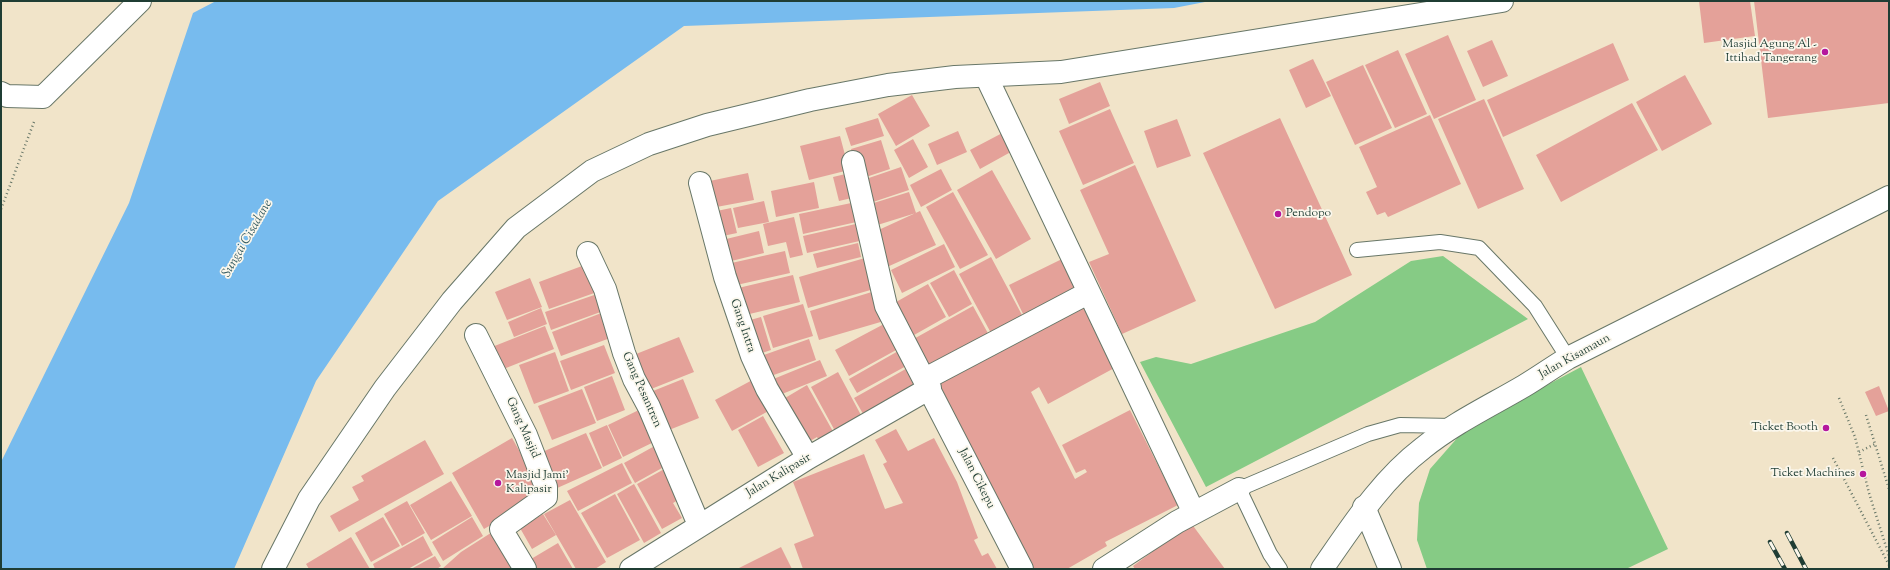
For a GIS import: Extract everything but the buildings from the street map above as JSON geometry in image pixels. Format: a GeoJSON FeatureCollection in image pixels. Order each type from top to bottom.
{"type":"FeatureCollection","features":[{"type":"Feature","properties":{"kind":"street"},"geometry":{"type":"LineString","coordinates":[[1,92],[7,96],[43,98],[140,1]]}},
{"type":"Feature","properties":{"kind":"street"},"geometry":{"type":"LineString","coordinates":[[273,569],[309,499],[385,388],[452,301],[516,228],[592,171],[656,142],[707,125],[810,100],[888,85],[954,77],[1061,72],[1502,1]]}},
{"type":"Feature","properties":{"kind":"street"},"geometry":{"type":"LineString","coordinates":[[986,76],[1194,513]]}},
{"type":"Feature","properties":{"kind":"street","name":"Jalan Cikepu"},"geometry":{"type":"LineString","coordinates":[[853,162],[886,306],[1022,569]]}},
{"type":"Feature","properties":{"kind":"street","name":"Gang Intra"},"geometry":{"type":"LineString","coordinates":[[700,183],[725,277],[752,356],[767,388],[808,458]]}},
{"type":"Feature","properties":{"kind":"street","name":"Jalan Kisamaun"},"geometry":{"type":"LineString","coordinates":[[1322,569],[1364,507],[1422,448],[1453,426],[1526,385],[1568,358],[1884,204]]}},
{"type":"Feature","properties":{"kind":"street","name":"Gang Pesantren"},"geometry":{"type":"LineString","coordinates":[[588,253],[606,289],[624,353],[634,379],[649,407],[699,525]]}},
{"type":"Feature","properties":{"kind":"street","name":"Jalan Kalipasir"},"geometry":{"type":"LineString","coordinates":[[630,569],[927,384],[1088,293]]}},
{"type":"Feature","properties":{"kind":"street","name":"Gang Masjid"},"geometry":{"type":"LineString","coordinates":[[476,335],[516,414],[546,487],[546,497],[501,529],[525,569]]}},
{"type":"Feature","properties":{"kind":"street"},"geometry":{"type":"LineString","coordinates":[[1104,569],[1194,513],[1239,489]]}},
{"type":"Feature","properties":{"kind":"street"},"geometry":{"type":"LineString","coordinates":[[1364,507],[1390,569]]}},
{"type":"Feature","properties":{"kind":"lane"},"geometry":{"type":"LineString","coordinates":[[1357,250],[1440,242],[1479,248],[1535,306],[1568,358]]}},
{"type":"Feature","properties":{"kind":"lane"},"geometry":{"type":"LineString","coordinates":[[1280,569],[1270,554],[1239,489],[1368,434],[1400,425],[1453,426]]}},
{"type":"Feature","properties":{"kind":"path"},"geometry":{"type":"LineString","coordinates":[[1,209],[43,98]]}},
{"type":"Feature","properties":{"kind":"path"},"geometry":{"type":"LineString","coordinates":[[1839,398],[1855,437],[1869,493],[1889,556]]}},
{"type":"Feature","properties":{"kind":"path"},"geometry":{"type":"LineString","coordinates":[[1866,415],[1889,489]]}},
{"type":"Feature","properties":{"kind":"path"},"geometry":{"type":"LineString","coordinates":[[1859,452],[1875,444]]}},
{"type":"Feature","properties":{"kind":"path"},"geometry":{"type":"LineString","coordinates":[[1833,458],[1889,565]]}},
{"type":"Feature","properties":{"kind":"green space"},"geometry":{"type":"Polygon","coordinates":[[[1443,256],[1528,319],[1206,487],[1140,362],[1156,357],[1191,364],[1315,322],[1411,261],[1443,256]]]}},
{"type":"Feature","properties":{"kind":"green space"},"geometry":{"type":"Polygon","coordinates":[[[1581,367],[1668,549],[1626,569],[1427,569],[1417,540],[1419,503],[1430,469],[1466,428],[1581,367]]]}},
{"type":"Feature","properties":{"kind":"water","name":"Sungai Cisadane"},"geometry":{"type":"Polygon","coordinates":[[[216,1],[1210,1],[1174,8],[684,26],[438,201],[316,381],[234,569],[1,569],[1,462],[129,203],[193,13],[216,1]]]}},
{"type":"Feature","properties":{"kind":"railway"},"geometry":{"type":"LineString","coordinates":[[1787,533],[1806,569]]}},
{"type":"Feature","properties":{"kind":"railway"},"geometry":{"type":"LineString","coordinates":[[1770,542],[1785,569]]}},
{"type":"Feature","properties":{"kind":"place","name":"Masjid Agung Al - Ittihad Tangerang"},"geometry":{"type":"Point","coordinates":[1825,52]}},
{"type":"Feature","properties":{"kind":"place","name":"Pendopo"},"geometry":{"type":"Point","coordinates":[1278,214]}},
{"type":"Feature","properties":{"kind":"place","name":"Ticket Booth"},"geometry":{"type":"Point","coordinates":[1826,428]}},
{"type":"Feature","properties":{"kind":"place","name":"Ticket Machines"},"geometry":{"type":"Point","coordinates":[1863,474]}},
{"type":"Feature","properties":{"kind":"place","name":"Masjid Jami' Kalipasir"},"geometry":{"type":"Point","coordinates":[498,483]}}]}
